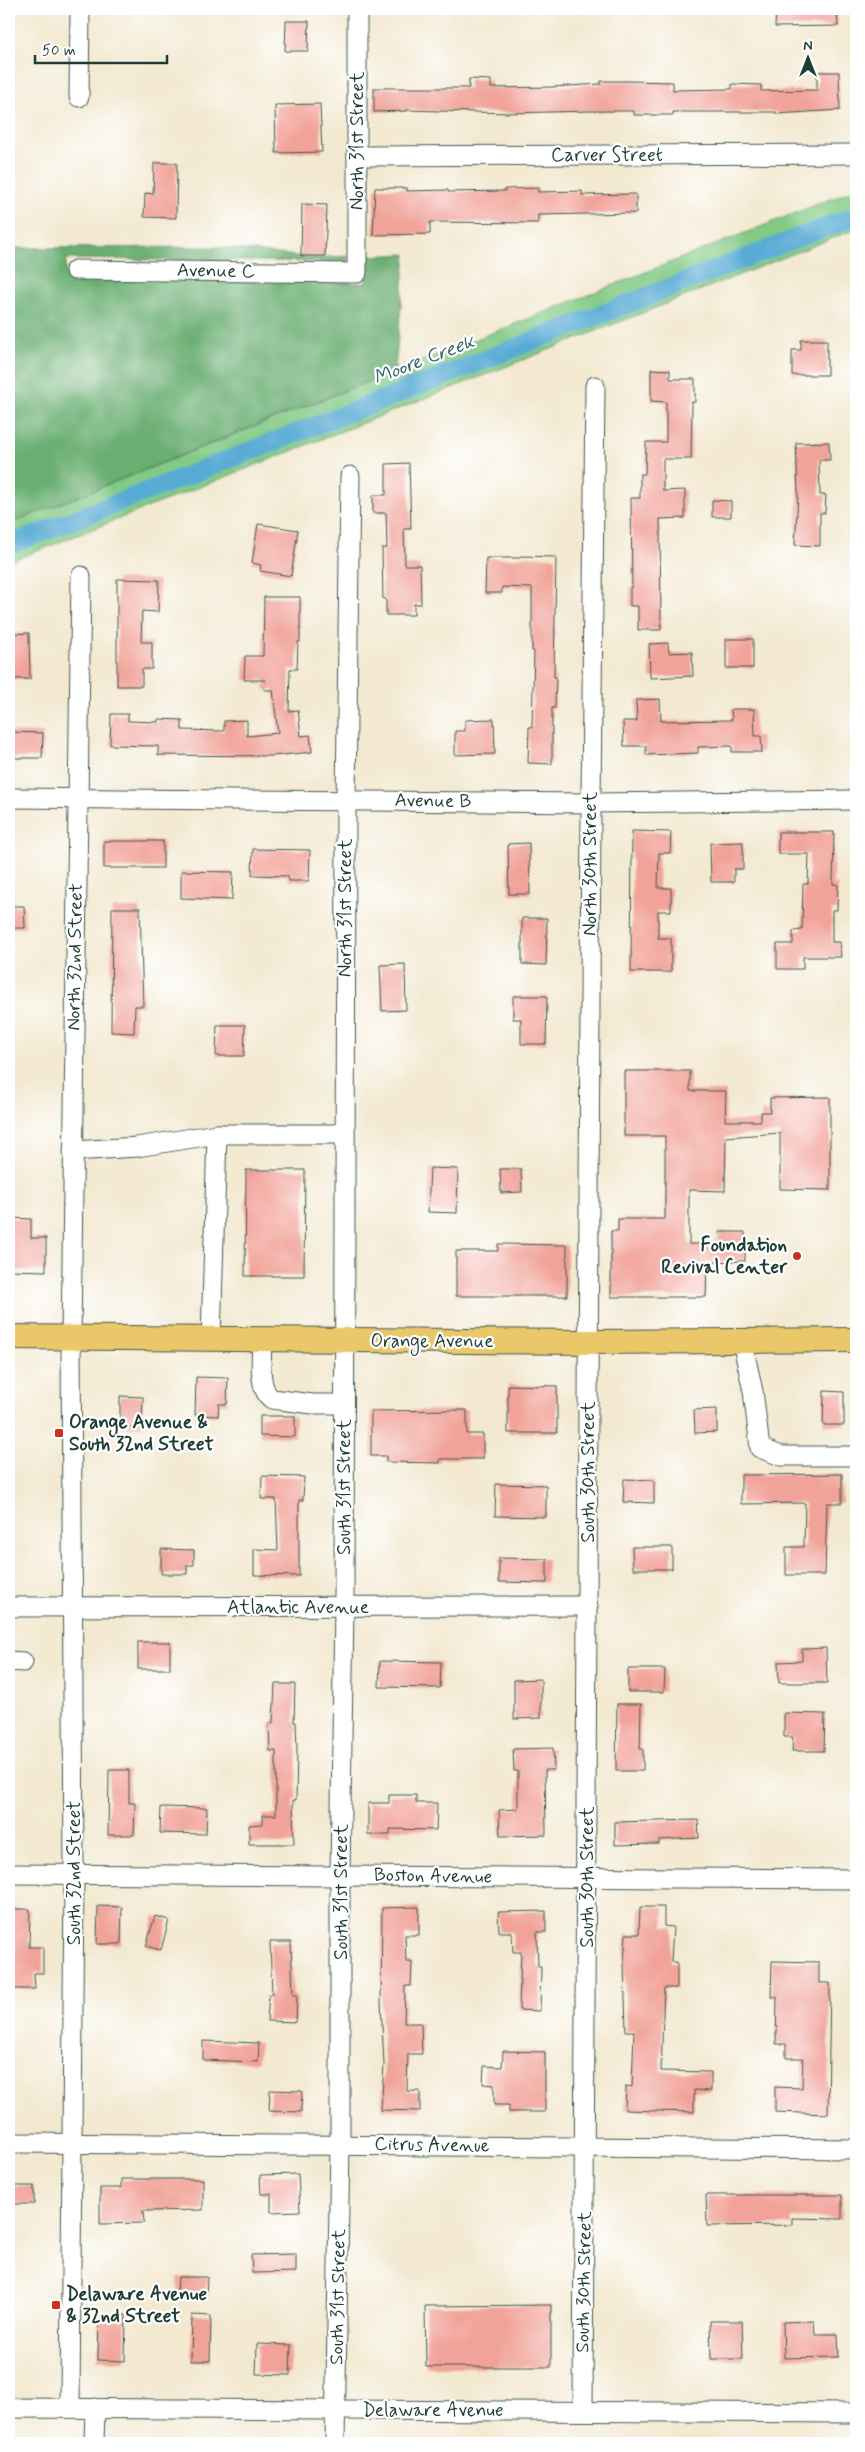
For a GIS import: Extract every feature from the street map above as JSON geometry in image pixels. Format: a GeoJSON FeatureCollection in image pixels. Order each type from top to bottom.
{"type":"FeatureCollection","features":[{"type":"Feature","properties":{"kind":"main road","name":"Orange Avenue"},"geometry":{"type":"LineString","coordinates":[[9,1337],[588,1342],[856,1340]]}},
{"type":"Feature","properties":{"kind":"street"},"geometry":{"type":"LineString","coordinates":[[79,97],[80,9]]}},
{"type":"Feature","properties":{"kind":"street","name":"North 31st Street"},"geometry":{"type":"LineString","coordinates":[[357,9],[357,273]]}},
{"type":"Feature","properties":{"kind":"street","name":"Carver Street"},"geometry":{"type":"LineString","coordinates":[[357,156],[856,154]]}},
{"type":"Feature","properties":{"kind":"street","name":"Avenue C"},"geometry":{"type":"LineString","coordinates":[[75,270],[357,273]]}},
{"type":"Feature","properties":{"kind":"street","name":"North 30th Street"},"geometry":{"type":"LineString","coordinates":[[588,1342],[590,803],[595,386]]}},
{"type":"Feature","properties":{"kind":"street","name":"North 31st Street"},"geometry":{"type":"LineString","coordinates":[[344,1340],[346,800],[350,476]]}},
{"type":"Feature","properties":{"kind":"street","name":"North 32nd Street"},"geometry":{"type":"LineString","coordinates":[[71,1339],[81,576]]}},
{"type":"Feature","properties":{"kind":"street","name":"Avenue B"},"geometry":{"type":"LineString","coordinates":[[9,798],[590,803],[856,800]]}},
{"type":"Feature","properties":{"kind":"street"},"geometry":{"type":"LineString","coordinates":[[73,1152],[137,1147],[217,1134],[344,1134]]}},
{"type":"Feature","properties":{"kind":"street"},"geometry":{"type":"LineString","coordinates":[[211,1340],[217,1134]]}},
{"type":"Feature","properties":{"kind":"street","name":"South 32nd Street"},"geometry":{"type":"LineString","coordinates":[[70,2408],[74,1874],[71,1339]]}},
{"type":"Feature","properties":{"kind":"street"},"geometry":{"type":"LineString","coordinates":[[262,1340],[263,1387],[267,1395],[272,1399],[305,1403],[344,1404]]}},
{"type":"Feature","properties":{"kind":"street","name":"South 31st Street"},"geometry":{"type":"LineString","coordinates":[[335,2443],[340,2144],[344,1340]]}},
{"type":"Feature","properties":{"kind":"street"},"geometry":{"type":"LineString","coordinates":[[742,1341],[754,1391],[760,1448],[780,1456],[856,1456]]}},
{"type":"Feature","properties":{"kind":"street","name":"South 30th Street"},"geometry":{"type":"LineString","coordinates":[[583,2411],[586,2147],[588,1342]]}},
{"type":"Feature","properties":{"kind":"street","name":"Atlantic Avenue"},"geometry":{"type":"LineString","coordinates":[[9,1607],[588,1606]]}},
{"type":"Feature","properties":{"kind":"street","name":"Boston Avenue"},"geometry":{"type":"LineString","coordinates":[[9,1874],[340,1874],[587,1878],[856,1879]]}},
{"type":"Feature","properties":{"kind":"street","name":"Citrus Avenue"},"geometry":{"type":"LineString","coordinates":[[9,2143],[72,2145],[340,2144],[856,2149]]}},
{"type":"Feature","properties":{"kind":"street","name":"Delaware Avenue"},"geometry":{"type":"LineString","coordinates":[[9,2408],[856,2413]]}},
{"type":"Feature","properties":{"kind":"street"},"geometry":{"type":"LineString","coordinates":[[94,2443],[95,2408]]}},
{"type":"Feature","properties":{"kind":"green space"},"geometry":{"type":"Polygon","coordinates":[[[856,189],[856,229],[9,562],[9,524],[856,189]]]}},
{"type":"Feature","properties":{"kind":"green space"},"geometry":{"type":"Polygon","coordinates":[[[220,247],[313,258],[348,256],[348,262],[66,259],[66,280],[366,283],[366,256],[406,254],[395,370],[9,524],[9,248],[220,247]]]}},
{"type":"Feature","properties":{"kind":"building"},"geometry":{"type":"Polygon","coordinates":[[[776,9],[837,9],[838,26],[775,27],[776,9]]]}},
{"type":"Feature","properties":{"kind":"building"},"geometry":{"type":"Polygon","coordinates":[[[286,21],[309,21],[308,51],[285,51],[286,21]]]}},
{"type":"Feature","properties":{"kind":"building"},"geometry":{"type":"Polygon","coordinates":[[[817,72],[839,72],[840,110],[776,114],[776,112],[673,112],[673,115],[634,115],[634,111],[508,113],[406,110],[374,112],[374,88],[469,88],[469,79],[491,80],[491,88],[552,87],[601,84],[601,81],[627,81],[673,82],[673,90],[732,89],[732,84],[761,85],[761,91],[817,90],[817,72]]]}},
{"type":"Feature","properties":{"kind":"building"},"geometry":{"type":"Polygon","coordinates":[[[320,104],[322,152],[276,153],[275,105],[320,104]]]}},
{"type":"Feature","properties":{"kind":"building"},"geometry":{"type":"Polygon","coordinates":[[[154,163],[177,163],[176,218],[144,217],[145,193],[153,194],[154,163]]]}},
{"type":"Feature","properties":{"kind":"building"},"geometry":{"type":"Polygon","coordinates":[[[375,188],[407,188],[407,191],[448,190],[448,192],[505,191],[505,189],[538,188],[538,192],[582,191],[582,195],[636,194],[636,213],[538,215],[538,223],[430,222],[430,234],[373,235],[375,188]]]}},
{"type":"Feature","properties":{"kind":"building"},"geometry":{"type":"Polygon","coordinates":[[[302,204],[327,205],[325,256],[301,256],[302,204]]]}},
{"type":"Feature","properties":{"kind":"building"},"geometry":{"type":"Polygon","coordinates":[[[801,340],[827,340],[827,375],[792,375],[792,350],[801,350],[801,340]]]}},
{"type":"Feature","properties":{"kind":"building"},"geometry":{"type":"Polygon","coordinates":[[[651,369],[670,370],[670,379],[695,379],[695,402],[692,402],[691,459],[663,459],[663,491],[685,490],[685,518],[660,519],[661,630],[638,630],[638,606],[630,606],[630,587],[632,587],[631,498],[640,498],[640,474],[645,474],[646,442],[666,442],[666,402],[651,401],[651,369]]]}},
{"type":"Feature","properties":{"kind":"building"},"geometry":{"type":"Polygon","coordinates":[[[829,442],[830,460],[819,460],[820,495],[826,495],[825,513],[820,513],[820,546],[795,545],[798,495],[796,443],[829,442]]]}},
{"type":"Feature","properties":{"kind":"building"},"geometry":{"type":"Polygon","coordinates":[[[409,463],[411,529],[404,529],[405,565],[420,565],[421,604],[414,604],[414,615],[386,615],[386,599],[383,599],[382,548],[387,548],[386,513],[373,513],[373,495],[386,495],[386,464],[409,463]]]}},
{"type":"Feature","properties":{"kind":"building"},"geometry":{"type":"Polygon","coordinates":[[[712,500],[731,501],[731,517],[712,517],[712,500]]]}},
{"type":"Feature","properties":{"kind":"building"},"geometry":{"type":"Polygon","coordinates":[[[258,524],[298,530],[291,576],[260,571],[261,565],[252,563],[258,524]]]}},
{"type":"Feature","properties":{"kind":"building"},"geometry":{"type":"Polygon","coordinates":[[[520,556],[556,557],[554,677],[556,677],[555,708],[552,708],[552,764],[528,763],[529,727],[532,727],[534,651],[532,651],[532,588],[502,587],[502,593],[485,593],[486,558],[520,558],[520,556]]]}},
{"type":"Feature","properties":{"kind":"building"},"geometry":{"type":"Polygon","coordinates":[[[117,579],[159,580],[158,612],[142,611],[141,642],[152,642],[152,669],[142,669],[142,686],[117,686],[117,579]]]}},
{"type":"Feature","properties":{"kind":"building"},"geometry":{"type":"Polygon","coordinates":[[[264,597],[300,597],[300,642],[298,642],[297,669],[290,669],[289,711],[298,710],[301,736],[310,735],[312,752],[272,756],[158,755],[158,746],[110,745],[111,714],[128,714],[128,721],[158,722],[158,719],[182,720],[182,730],[224,731],[224,721],[247,720],[247,736],[278,733],[273,690],[264,690],[265,680],[244,680],[245,656],[263,656],[264,597]]]}},
{"type":"Feature","properties":{"kind":"building"},"geometry":{"type":"Polygon","coordinates":[[[29,633],[30,679],[9,679],[9,634],[29,633]]]}},
{"type":"Feature","properties":{"kind":"building"},"geometry":{"type":"Polygon","coordinates":[[[726,639],[753,639],[753,668],[726,668],[726,639]]]}},
{"type":"Feature","properties":{"kind":"building"},"geometry":{"type":"Polygon","coordinates":[[[668,643],[669,653],[692,652],[693,676],[650,678],[649,644],[668,643]]]}},
{"type":"Feature","properties":{"kind":"building"},"geometry":{"type":"Polygon","coordinates":[[[660,699],[661,721],[732,720],[731,709],[754,709],[755,736],[761,736],[762,752],[732,752],[732,746],[698,747],[698,753],[646,755],[646,746],[624,746],[623,721],[637,721],[636,700],[660,699]]]}},
{"type":"Feature","properties":{"kind":"building"},"geometry":{"type":"Polygon","coordinates":[[[494,719],[495,754],[455,755],[455,731],[465,731],[465,720],[494,719]]]}},
{"type":"Feature","properties":{"kind":"building"},"geometry":{"type":"Polygon","coordinates":[[[9,732],[43,733],[42,758],[9,758],[9,732]]]}},
{"type":"Feature","properties":{"kind":"building"},"geometry":{"type":"Polygon","coordinates":[[[632,831],[671,832],[670,853],[659,853],[658,888],[671,888],[671,911],[658,911],[658,938],[671,938],[671,972],[631,972],[632,831]]]}},
{"type":"Feature","properties":{"kind":"building"},"geometry":{"type":"Polygon","coordinates":[[[778,832],[834,832],[833,884],[838,885],[837,910],[832,910],[832,942],[840,942],[841,957],[803,957],[803,969],[777,969],[777,944],[793,944],[793,931],[802,930],[803,884],[808,884],[809,854],[778,854],[778,832]]]}},
{"type":"Feature","properties":{"kind":"building"},"geometry":{"type":"Polygon","coordinates":[[[104,841],[163,841],[163,868],[104,868],[104,841]]]}},
{"type":"Feature","properties":{"kind":"building"},"geometry":{"type":"Polygon","coordinates":[[[743,842],[743,869],[734,869],[734,882],[711,882],[710,843],[743,842]]]}},
{"type":"Feature","properties":{"kind":"building"},"geometry":{"type":"Polygon","coordinates":[[[529,843],[530,894],[509,894],[508,844],[529,843]]]}},
{"type":"Feature","properties":{"kind":"building"},"geometry":{"type":"Polygon","coordinates":[[[253,849],[310,850],[309,881],[288,881],[288,876],[252,875],[253,849]]]}},
{"type":"Feature","properties":{"kind":"building"},"geometry":{"type":"Polygon","coordinates":[[[181,871],[233,872],[232,900],[181,898],[181,871]]]}},
{"type":"Feature","properties":{"kind":"building"},"geometry":{"type":"Polygon","coordinates":[[[9,906],[24,906],[25,928],[9,928],[9,906]]]}},
{"type":"Feature","properties":{"kind":"building"},"geometry":{"type":"Polygon","coordinates":[[[112,908],[140,908],[143,1006],[135,1006],[134,1033],[111,1032],[112,908]]]}},
{"type":"Feature","properties":{"kind":"building"},"geometry":{"type":"Polygon","coordinates":[[[522,918],[547,918],[546,965],[522,964],[522,918]]]}},
{"type":"Feature","properties":{"kind":"building"},"geometry":{"type":"Polygon","coordinates":[[[405,964],[406,1010],[382,1011],[380,965],[405,964]]]}},
{"type":"Feature","properties":{"kind":"building"},"geometry":{"type":"Polygon","coordinates":[[[513,996],[547,996],[546,1044],[521,1044],[521,1019],[513,1019],[513,996]]]}},
{"type":"Feature","properties":{"kind":"building"},"geometry":{"type":"Polygon","coordinates":[[[217,1025],[245,1025],[244,1056],[216,1056],[217,1025]]]}},
{"type":"Feature","properties":{"kind":"building"},"geometry":{"type":"Polygon","coordinates":[[[624,1071],[690,1071],[690,1091],[726,1091],[725,1121],[761,1121],[761,1112],[770,1112],[770,1098],[830,1097],[830,1190],[780,1189],[780,1133],[726,1137],[725,1191],[689,1190],[689,1244],[718,1244],[719,1232],[745,1232],[745,1261],[707,1262],[706,1297],[611,1297],[611,1231],[618,1231],[618,1219],[665,1219],[665,1136],[624,1136],[624,1071]]]}},
{"type":"Feature","properties":{"kind":"building"},"geometry":{"type":"Polygon","coordinates":[[[430,1168],[458,1169],[457,1213],[428,1212],[430,1168]]]}},
{"type":"Feature","properties":{"kind":"building"},"geometry":{"type":"Polygon","coordinates":[[[500,1169],[521,1169],[522,1192],[501,1193],[500,1169]]]}},
{"type":"Feature","properties":{"kind":"building"},"geometry":{"type":"Polygon","coordinates":[[[246,1170],[305,1170],[304,1276],[245,1276],[246,1170]]]}},
{"type":"Feature","properties":{"kind":"building"},"geometry":{"type":"Polygon","coordinates":[[[9,1218],[31,1219],[31,1238],[46,1238],[46,1271],[9,1270],[9,1218]]]}},
{"type":"Feature","properties":{"kind":"building"},"geometry":{"type":"Polygon","coordinates":[[[498,1244],[567,1245],[567,1296],[456,1296],[456,1251],[498,1251],[498,1244]]]}},
{"type":"Feature","properties":{"kind":"building"},"geometry":{"type":"Polygon","coordinates":[[[196,1377],[228,1378],[227,1404],[219,1404],[218,1416],[195,1415],[196,1377]]]}},
{"type":"Feature","properties":{"kind":"building"},"geometry":{"type":"Polygon","coordinates":[[[508,1385],[557,1386],[557,1433],[508,1433],[508,1385]]]}},
{"type":"Feature","properties":{"kind":"building"},"geometry":{"type":"Polygon","coordinates":[[[824,1391],[844,1392],[844,1425],[823,1425],[824,1391]]]}},
{"type":"Feature","properties":{"kind":"building"},"geometry":{"type":"Polygon","coordinates":[[[120,1396],[143,1397],[142,1427],[120,1427],[120,1396]]]}},
{"type":"Feature","properties":{"kind":"building"},"geometry":{"type":"Polygon","coordinates":[[[717,1409],[717,1432],[695,1433],[694,1410],[717,1409]]]}},
{"type":"Feature","properties":{"kind":"building"},"geometry":{"type":"Polygon","coordinates":[[[467,1410],[467,1434],[483,1434],[483,1459],[440,1459],[440,1463],[386,1462],[386,1456],[371,1456],[371,1411],[467,1410]]]}},
{"type":"Feature","properties":{"kind":"building"},"geometry":{"type":"Polygon","coordinates":[[[260,1416],[295,1416],[295,1437],[260,1436],[260,1416]]]}},
{"type":"Feature","properties":{"kind":"building"},"geometry":{"type":"Polygon","coordinates":[[[842,1474],[842,1503],[827,1503],[825,1575],[786,1575],[786,1547],[804,1547],[805,1503],[741,1504],[741,1475],[842,1474]]]}},
{"type":"Feature","properties":{"kind":"building"},"geometry":{"type":"Polygon","coordinates":[[[262,1476],[304,1477],[303,1500],[299,1500],[299,1576],[254,1575],[254,1549],[278,1550],[276,1499],[261,1499],[262,1476]]]}},
{"type":"Feature","properties":{"kind":"building"},"geometry":{"type":"Polygon","coordinates":[[[624,1479],[654,1480],[654,1503],[623,1502],[624,1479]]]}},
{"type":"Feature","properties":{"kind":"building"},"geometry":{"type":"Polygon","coordinates":[[[496,1484],[546,1485],[546,1517],[495,1516],[496,1484]]]}},
{"type":"Feature","properties":{"kind":"building"},"geometry":{"type":"Polygon","coordinates":[[[632,1547],[672,1547],[672,1569],[633,1569],[632,1547]]]}},
{"type":"Feature","properties":{"kind":"building"},"geometry":{"type":"Polygon","coordinates":[[[161,1549],[194,1550],[194,1565],[187,1565],[187,1574],[161,1574],[161,1549]]]}},
{"type":"Feature","properties":{"kind":"building"},"geometry":{"type":"Polygon","coordinates":[[[499,1558],[547,1559],[547,1583],[499,1582],[499,1558]]]}},
{"type":"Feature","properties":{"kind":"building"},"geometry":{"type":"Polygon","coordinates":[[[138,1642],[170,1642],[170,1669],[138,1669],[138,1642]]]}},
{"type":"Feature","properties":{"kind":"building"},"geometry":{"type":"Polygon","coordinates":[[[826,1648],[827,1683],[779,1683],[778,1662],[802,1661],[802,1649],[826,1648]]]}},
{"type":"Feature","properties":{"kind":"building"},"geometry":{"type":"Polygon","coordinates":[[[380,1661],[441,1662],[440,1688],[379,1687],[380,1661]]]}},
{"type":"Feature","properties":{"kind":"building"},"geometry":{"type":"Polygon","coordinates":[[[628,1669],[665,1669],[664,1692],[628,1692],[628,1669]]]}},
{"type":"Feature","properties":{"kind":"building"},"geometry":{"type":"Polygon","coordinates":[[[541,1679],[541,1718],[514,1719],[514,1680],[541,1679]]]}},
{"type":"Feature","properties":{"kind":"building"},"geometry":{"type":"Polygon","coordinates":[[[275,1684],[295,1684],[294,1722],[296,1722],[297,1750],[296,1800],[293,1800],[294,1844],[249,1844],[249,1825],[263,1824],[263,1815],[276,1815],[276,1751],[270,1751],[269,1723],[273,1723],[275,1684]]]}},
{"type":"Feature","properties":{"kind":"building"},"geometry":{"type":"Polygon","coordinates":[[[617,1704],[641,1704],[640,1749],[643,1749],[643,1771],[616,1771],[617,1704]]]}},
{"type":"Feature","properties":{"kind":"building"},"geometry":{"type":"Polygon","coordinates":[[[784,1713],[825,1714],[824,1751],[792,1751],[793,1737],[784,1737],[784,1713]]]}},
{"type":"Feature","properties":{"kind":"building"},"geometry":{"type":"Polygon","coordinates":[[[553,1748],[554,1770],[545,1770],[546,1835],[500,1836],[499,1810],[518,1809],[518,1771],[514,1771],[513,1749],[553,1748]]]}},
{"type":"Feature","properties":{"kind":"building"},"geometry":{"type":"Polygon","coordinates":[[[109,1770],[129,1770],[129,1803],[135,1803],[134,1835],[108,1835],[109,1770]]]}},
{"type":"Feature","properties":{"kind":"building"},"geometry":{"type":"Polygon","coordinates":[[[389,1795],[416,1795],[416,1803],[437,1803],[436,1830],[390,1829],[390,1835],[368,1835],[368,1803],[389,1803],[389,1795]]]}},
{"type":"Feature","properties":{"kind":"building"},"geometry":{"type":"Polygon","coordinates":[[[161,1807],[207,1808],[206,1834],[160,1833],[161,1807]]]}},
{"type":"Feature","properties":{"kind":"building"},"geometry":{"type":"Polygon","coordinates":[[[698,1820],[699,1838],[659,1840],[659,1844],[615,1845],[615,1822],[698,1820]]]}},
{"type":"Feature","properties":{"kind":"building"},"geometry":{"type":"Polygon","coordinates":[[[98,1906],[122,1907],[121,1944],[97,1944],[98,1906]]]}},
{"type":"Feature","properties":{"kind":"building"},"geometry":{"type":"Polygon","coordinates":[[[419,1907],[419,1935],[405,1935],[406,1962],[412,1962],[411,1986],[405,1986],[404,2023],[421,2023],[422,2054],[408,2054],[407,2091],[420,2091],[420,2111],[381,2110],[384,2065],[381,2002],[382,1908],[419,1907]]]}},
{"type":"Feature","properties":{"kind":"building"},"geometry":{"type":"Polygon","coordinates":[[[640,1907],[664,1907],[664,1926],[673,1927],[671,1962],[677,1962],[677,1988],[664,1988],[661,2071],[711,2072],[711,2091],[694,2090],[694,2112],[625,2110],[626,2086],[632,2087],[634,2031],[626,2031],[624,1963],[626,1934],[639,1934],[640,1907]]]}},
{"type":"Feature","properties":{"kind":"building"},"geometry":{"type":"Polygon","coordinates":[[[9,1909],[30,1909],[29,1947],[43,1947],[43,1973],[34,1973],[35,1989],[9,1989],[9,1909]]]}},
{"type":"Feature","properties":{"kind":"building"},"geometry":{"type":"Polygon","coordinates":[[[546,1911],[546,1932],[537,1932],[538,1967],[541,1967],[540,2011],[519,2010],[521,1952],[513,1952],[512,1932],[499,1932],[498,1912],[546,1911]]]}},
{"type":"Feature","properties":{"kind":"building"},"geometry":{"type":"Polygon","coordinates":[[[155,1916],[169,1920],[161,1950],[146,1946],[155,1916]]]}},
{"type":"Feature","properties":{"kind":"building"},"geometry":{"type":"Polygon","coordinates":[[[270,1942],[291,1942],[293,1995],[297,1995],[296,2022],[267,2021],[269,1994],[272,1994],[270,1942]]]}},
{"type":"Feature","properties":{"kind":"building"},"geometry":{"type":"Polygon","coordinates":[[[772,1961],[819,1962],[819,1983],[830,1983],[828,2114],[775,2112],[775,2087],[802,2088],[803,2058],[786,2058],[786,2044],[776,2044],[777,1997],[771,1997],[772,1961]]]}},
{"type":"Feature","properties":{"kind":"building"},"geometry":{"type":"Polygon","coordinates":[[[203,2041],[259,2043],[258,2062],[203,2060],[203,2041]]]}},
{"type":"Feature","properties":{"kind":"building"},"geometry":{"type":"Polygon","coordinates":[[[503,2051],[545,2052],[545,2112],[509,2112],[509,2105],[494,2105],[494,2085],[483,2084],[484,2066],[502,2067],[503,2051]]]}},
{"type":"Feature","properties":{"kind":"building"},"geometry":{"type":"Polygon","coordinates":[[[270,2090],[302,2091],[301,2112],[269,2111],[270,2090]]]}},
{"type":"Feature","properties":{"kind":"building"},"geometry":{"type":"Polygon","coordinates":[[[298,2174],[300,2211],[271,2212],[271,2194],[261,2194],[260,2175],[298,2174]]]}},
{"type":"Feature","properties":{"kind":"building"},"geometry":{"type":"Polygon","coordinates":[[[121,2179],[203,2179],[203,2210],[143,2211],[144,2223],[100,2224],[100,2188],[121,2188],[121,2179]]]}},
{"type":"Feature","properties":{"kind":"building"},"geometry":{"type":"Polygon","coordinates":[[[9,2186],[34,2186],[34,2204],[9,2204],[9,2186]]]}},
{"type":"Feature","properties":{"kind":"building"},"geometry":{"type":"Polygon","coordinates":[[[706,2195],[842,2195],[842,2219],[792,2218],[792,2225],[707,2226],[706,2195]]]}},
{"type":"Feature","properties":{"kind":"building"},"geometry":{"type":"Polygon","coordinates":[[[296,2254],[296,2272],[252,2273],[251,2255],[296,2254]]]}},
{"type":"Feature","properties":{"kind":"building"},"geometry":{"type":"Polygon","coordinates":[[[178,2277],[207,2277],[206,2296],[177,2295],[178,2277]]]}},
{"type":"Feature","properties":{"kind":"building"},"geometry":{"type":"Polygon","coordinates":[[[551,2305],[551,2367],[426,2367],[425,2306],[551,2305]]]}},
{"type":"Feature","properties":{"kind":"building"},"geometry":{"type":"Polygon","coordinates":[[[99,2315],[126,2315],[125,2361],[98,2360],[99,2315]]]}},
{"type":"Feature","properties":{"kind":"building"},"geometry":{"type":"Polygon","coordinates":[[[192,2315],[211,2316],[210,2361],[191,2361],[192,2315]]]}},
{"type":"Feature","properties":{"kind":"building"},"geometry":{"type":"Polygon","coordinates":[[[710,2321],[742,2321],[743,2359],[711,2359],[710,2321]]]}},
{"type":"Feature","properties":{"kind":"building"},"geometry":{"type":"Polygon","coordinates":[[[814,2321],[815,2334],[838,2334],[839,2357],[784,2358],[783,2322],[814,2321]]]}},
{"type":"Feature","properties":{"kind":"building"},"geometry":{"type":"Polygon","coordinates":[[[257,2344],[291,2345],[290,2375],[256,2374],[257,2344]]]}},
{"type":"Feature","properties":{"kind":"waterway","name":"Moore Creek"},"geometry":{"type":"LineString","coordinates":[[9,545],[823,228],[856,217]]}},
{"type":"Feature","properties":{"kind":"place","name":"Foundation Revival Center"},"geometry":{"type":"Point","coordinates":[797,1256]}},
{"type":"Feature","properties":{"kind":"place","name":"Orange Avenue & South 32nd Street"},"geometry":{"type":"Point","coordinates":[59,1433]}},
{"type":"Feature","properties":{"kind":"place","name":"Delaware Avenue & 32nd Street"},"geometry":{"type":"Point","coordinates":[56,2305]}}]}
